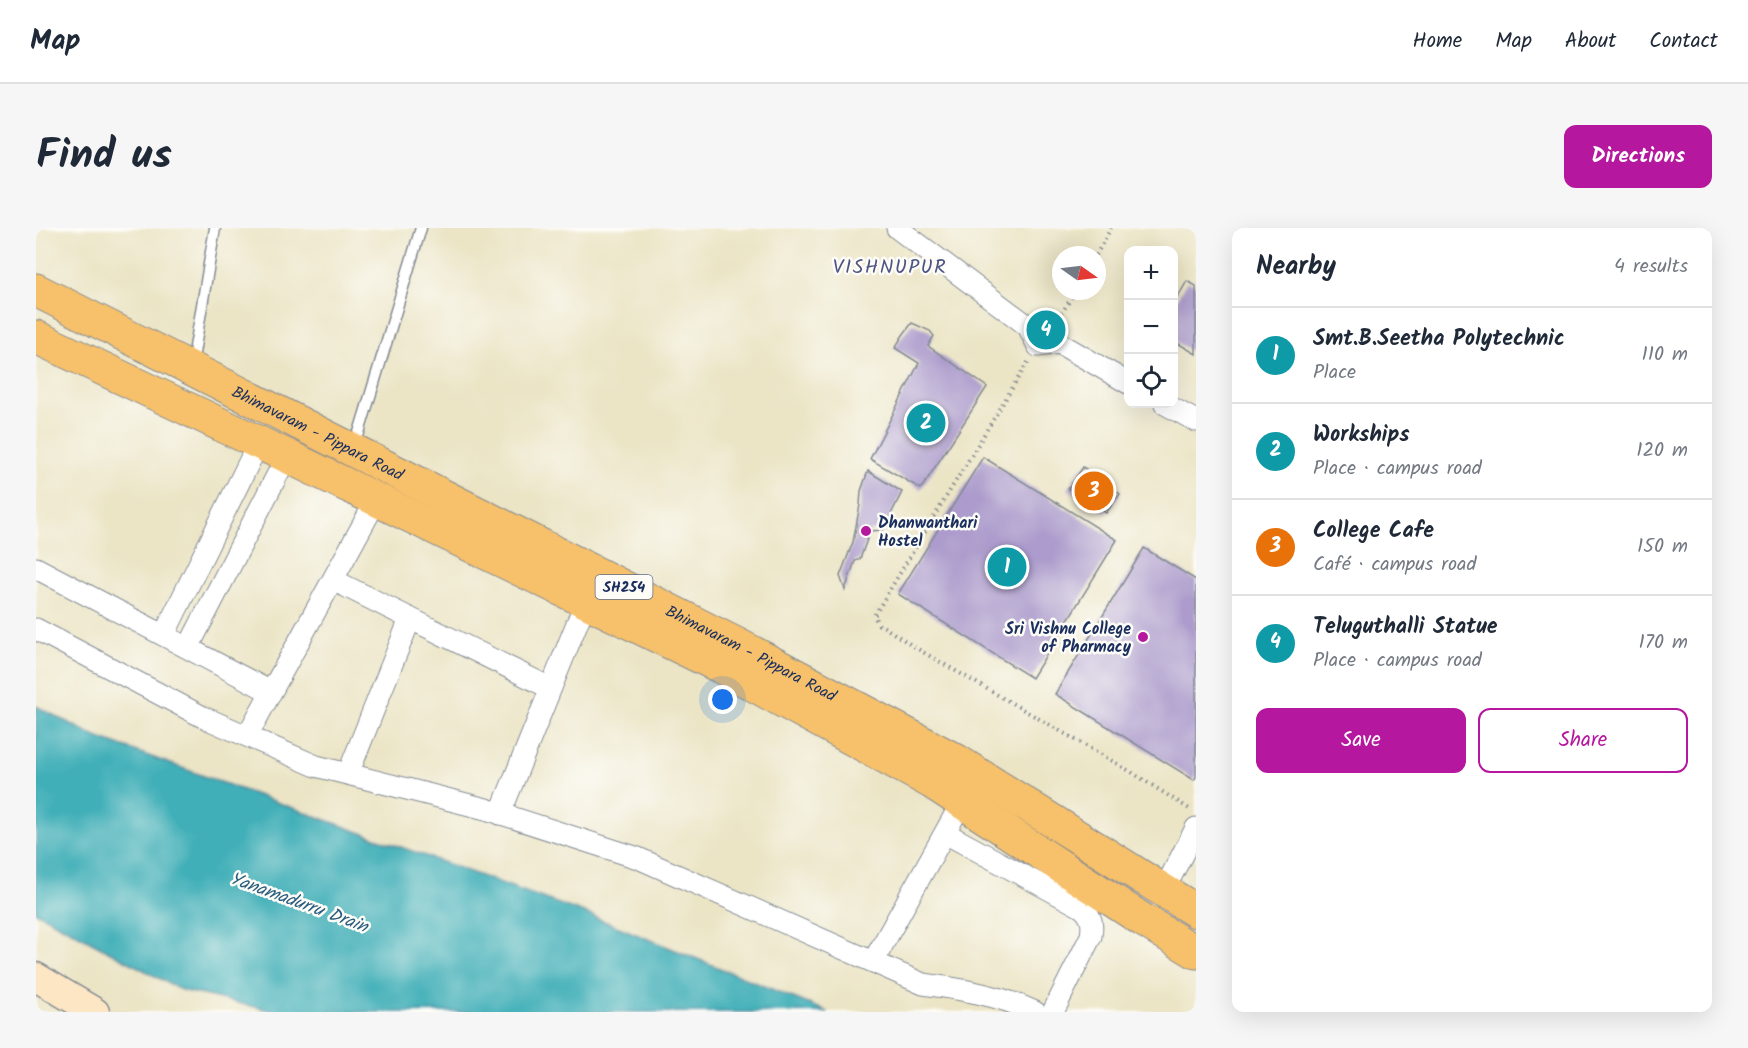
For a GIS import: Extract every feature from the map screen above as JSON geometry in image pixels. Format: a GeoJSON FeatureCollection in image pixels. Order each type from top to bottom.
{"type":"FeatureCollection","features":[{"type":"Feature","properties":{"kind":"main road","name":"Bhimavaram - Pippara Road"},"geometry":{"type":"LineString","coordinates":[[36,290],[744,648],[947,756],[1196,911]]}},
{"type":"Feature","properties":{"kind":"main road","name":"Bhimavaram - Pippara Road"},"geometry":{"type":"LineString","coordinates":[[38,344],[273,449],[721,667],[933,783],[1196,952]]}},
{"type":"Feature","properties":{"kind":"street"},"geometry":{"type":"LineString","coordinates":[[897,228],[1028,326],[1038,346],[1059,343],[1124,381]]}},
{"type":"Feature","properties":{"kind":"street"},"geometry":{"type":"LineString","coordinates":[[1172,408],[1196,421]]}},
{"type":"Feature","properties":{"kind":"street"},"geometry":{"type":"LineString","coordinates":[[164,634],[273,449]]}},
{"type":"Feature","properties":{"kind":"street"},"geometry":{"type":"LineString","coordinates":[[188,648],[273,449]]}},
{"type":"Feature","properties":{"kind":"street"},"geometry":{"type":"LineString","coordinates":[[247,736],[377,499]]}},
{"type":"Feature","properties":{"kind":"street"},"geometry":{"type":"LineString","coordinates":[[36,568],[271,692]]}},
{"type":"Feature","properties":{"kind":"street"},"geometry":{"type":"LineString","coordinates":[[333,580],[550,688]]}},
{"type":"Feature","properties":{"kind":"street"},"geometry":{"type":"LineString","coordinates":[[500,814],[586,601]]}},
{"type":"Feature","properties":{"kind":"street"},"geometry":{"type":"LineString","coordinates":[[348,774],[410,619]]}},
{"type":"Feature","properties":{"kind":"street"},"geometry":{"type":"LineString","coordinates":[[36,629],[204,717],[316,766],[500,814],[638,858],[923,984],[971,991],[1023,1006],[1035,1012]]}},
{"type":"Feature","properties":{"kind":"street"},"geometry":{"type":"LineString","coordinates":[[873,962],[962,802]]}},
{"type":"Feature","properties":{"kind":"street"},"geometry":{"type":"LineString","coordinates":[[1164,891],[1196,828]]}},
{"type":"Feature","properties":{"kind":"street"},"geometry":{"type":"LineString","coordinates":[[945,833],[1083,908],[1089,915],[1093,924],[1091,936],[1053,1012]]}},
{"type":"Feature","properties":{"kind":"street"},"geometry":{"type":"LineString","coordinates":[[36,977],[95,1012]]}},
{"type":"Feature","properties":{"kind":"lane"},"geometry":{"type":"LineString","coordinates":[[192,368],[215,228]]}},
{"type":"Feature","properties":{"kind":"lane"},"geometry":{"type":"LineString","coordinates":[[353,450],[421,228]]}},
{"type":"Feature","properties":{"kind":"path"},"geometry":{"type":"LineString","coordinates":[[1101,246],[1111,228]]}},
{"type":"Feature","properties":{"kind":"path"},"geometry":{"type":"LineString","coordinates":[[1064,333],[1062,314],[1071,300]]}},
{"type":"Feature","properties":{"kind":"path"},"geometry":{"type":"LineString","coordinates":[[1038,346],[874,616],[879,625],[916,648],[1128,770],[1196,813]]}},
{"type":"Feature","properties":{"kind":"water","name":"Yanamadurru Drain"},"geometry":{"type":"Polygon","coordinates":[[[36,706],[96,737],[584,913],[828,1012],[277,1012],[181,990],[36,912],[36,706]]]}},
{"type":"Feature","properties":{"kind":"building"},"geometry":{"type":"Polygon","coordinates":[[[1187,281],[1196,286],[1196,354],[1178,343],[1178,297],[1187,281]]]}},
{"type":"Feature","properties":{"kind":"building"},"geometry":{"type":"Polygon","coordinates":[[[912,323],[930,331],[934,336],[928,346],[987,387],[921,489],[870,459],[919,363],[895,348],[912,323]]]}},
{"type":"Feature","properties":{"kind":"building"},"geometry":{"type":"Polygon","coordinates":[[[983,457],[1117,540],[1032,678],[898,594],[983,457]]]}},
{"type":"Feature","properties":{"kind":"building"},"geometry":{"type":"Polygon","coordinates":[[[1083,467],[1120,494],[1106,513],[1068,489],[1083,467]]]}},
{"type":"Feature","properties":{"kind":"building","name":"Dhanwanthari Hostel"},"geometry":{"type":"Polygon","coordinates":[[[868,471],[902,492],[883,530],[870,531],[860,559],[855,561],[845,590],[840,576],[853,542],[861,491],[868,471]]]}},
{"type":"Feature","properties":{"kind":"building","name":"Sri Vishnu College of Pharmacy"},"geometry":{"type":"Polygon","coordinates":[[[1144,548],[1196,580],[1196,777],[1194,780],[1055,694],[1144,548]]]}},
{"type":"Feature","properties":{"kind":"place","name":"Teluguthalli Statue"},"geometry":{"type":"Point","coordinates":[1046,330]}},
{"type":"Feature","properties":{"kind":"place","name":"Workships"},"geometry":{"type":"Point","coordinates":[926,423]}},
{"type":"Feature","properties":{"kind":"place","name":"College Cafe"},"geometry":{"type":"Point","coordinates":[1094,491]}},
{"type":"Feature","properties":{"kind":"place","name":"Dhanwanthari Hostel"},"geometry":{"type":"Point","coordinates":[866,531]}},
{"type":"Feature","properties":{"kind":"place","name":"Smt.B.Seetha Polytechnic"},"geometry":{"type":"Point","coordinates":[1007,567]}},
{"type":"Feature","properties":{"kind":"place","name":"Sri Vishnu College of Pharmacy"},"geometry":{"type":"Point","coordinates":[1143,637]}},
{"type":"Feature","properties":{"kind":"district","name":"VISHNUPUR"},"geometry":{"type":"Point","coordinates":[890,266]}}]}
